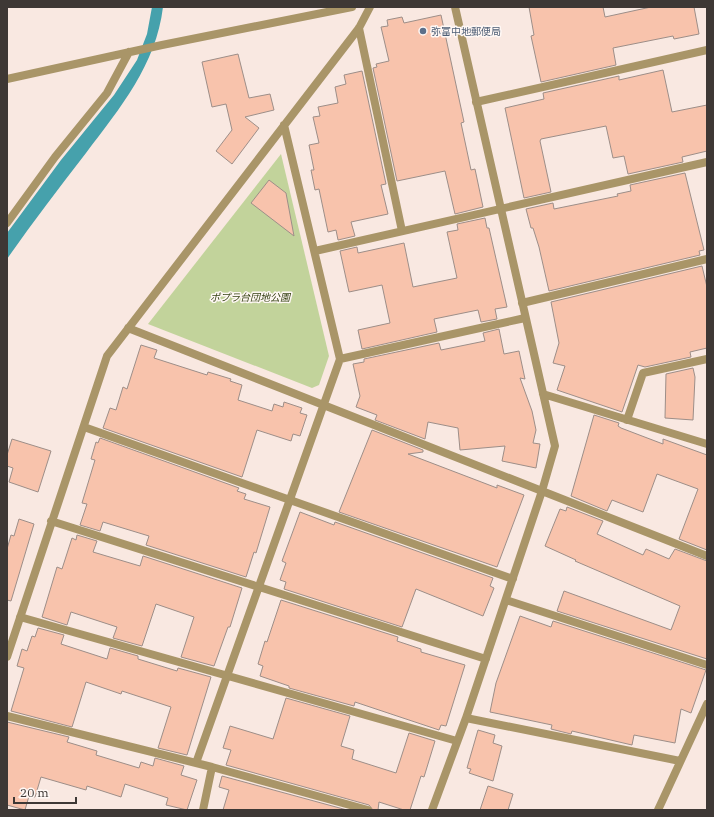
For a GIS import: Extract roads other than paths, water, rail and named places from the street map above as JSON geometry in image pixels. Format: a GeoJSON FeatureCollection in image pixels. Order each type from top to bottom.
{"type":"FeatureCollection","features":[{"type":"Feature","properties":{"kind":"street"},"geometry":{"type":"LineString","coordinates":[[7,79],[162,45],[352,7]]}},
{"type":"Feature","properties":{"kind":"street"},"geometry":{"type":"LineString","coordinates":[[7,657],[108,356],[359,28],[370,7]]}},
{"type":"Feature","properties":{"kind":"street"},"geometry":{"type":"LineString","coordinates":[[432,810],[486,660],[542,491],[554,446],[455,7]]}},
{"type":"Feature","properties":{"kind":"street"},"geometry":{"type":"LineString","coordinates":[[359,28],[402,231]]}},
{"type":"Feature","properties":{"kind":"street"},"geometry":{"type":"LineString","coordinates":[[476,102],[707,50]]}},
{"type":"Feature","properties":{"kind":"street"},"geometry":{"type":"LineString","coordinates":[[7,223],[56,157],[107,93],[132,52]]}},
{"type":"Feature","properties":{"kind":"street"},"geometry":{"type":"LineString","coordinates":[[196,763],[340,359],[284,125]]}},
{"type":"Feature","properties":{"kind":"street"},"geometry":{"type":"LineString","coordinates":[[315,251],[707,162]]}},
{"type":"Feature","properties":{"kind":"street"},"geometry":{"type":"LineString","coordinates":[[522,303],[707,259]]}},
{"type":"Feature","properties":{"kind":"street"},"geometry":{"type":"LineString","coordinates":[[340,359],[525,318]]}},
{"type":"Feature","properties":{"kind":"street"},"geometry":{"type":"LineString","coordinates":[[128,328],[707,556]]}},
{"type":"Feature","properties":{"kind":"street"},"geometry":{"type":"LineString","coordinates":[[627,420],[643,373],[707,358]]}},
{"type":"Feature","properties":{"kind":"street"},"geometry":{"type":"LineString","coordinates":[[543,394],[707,444]]}},
{"type":"Feature","properties":{"kind":"street"},"geometry":{"type":"LineString","coordinates":[[84,427],[513,578]]}},
{"type":"Feature","properties":{"kind":"street"},"geometry":{"type":"LineString","coordinates":[[52,521],[486,660]]}},
{"type":"Feature","properties":{"kind":"street"},"geometry":{"type":"LineString","coordinates":[[506,600],[707,665]]}},
{"type":"Feature","properties":{"kind":"street"},"geometry":{"type":"LineString","coordinates":[[20,617],[457,741]]}},
{"type":"Feature","properties":{"kind":"street"},"geometry":{"type":"LineString","coordinates":[[658,810],[707,704]]}},
{"type":"Feature","properties":{"kind":"street"},"geometry":{"type":"LineString","coordinates":[[7,716],[212,767],[368,810]]}},
{"type":"Feature","properties":{"kind":"street"},"geometry":{"type":"LineString","coordinates":[[466,718],[680,762]]}},
{"type":"Feature","properties":{"kind":"street"},"geometry":{"type":"LineString","coordinates":[[203,810],[212,767]]}},
{"type":"Feature","properties":{"kind":"water"},"geometry":{"type":"Polygon","coordinates":[[[152,7],[163,7],[159,28],[145,67],[135,85],[7,259],[7,233],[61,160],[114,95],[137,60],[147,34],[152,7]]]}},
{"type":"Feature","properties":{"kind":"place","name":"弥富中地郵便局"},"geometry":{"type":"Point","coordinates":[423,31]}},
{"type":"Feature","properties":{"kind":"park label","name":"ポプラ台団地公園"},"geometry":{"type":"Point","coordinates":[250,297]}}]}
